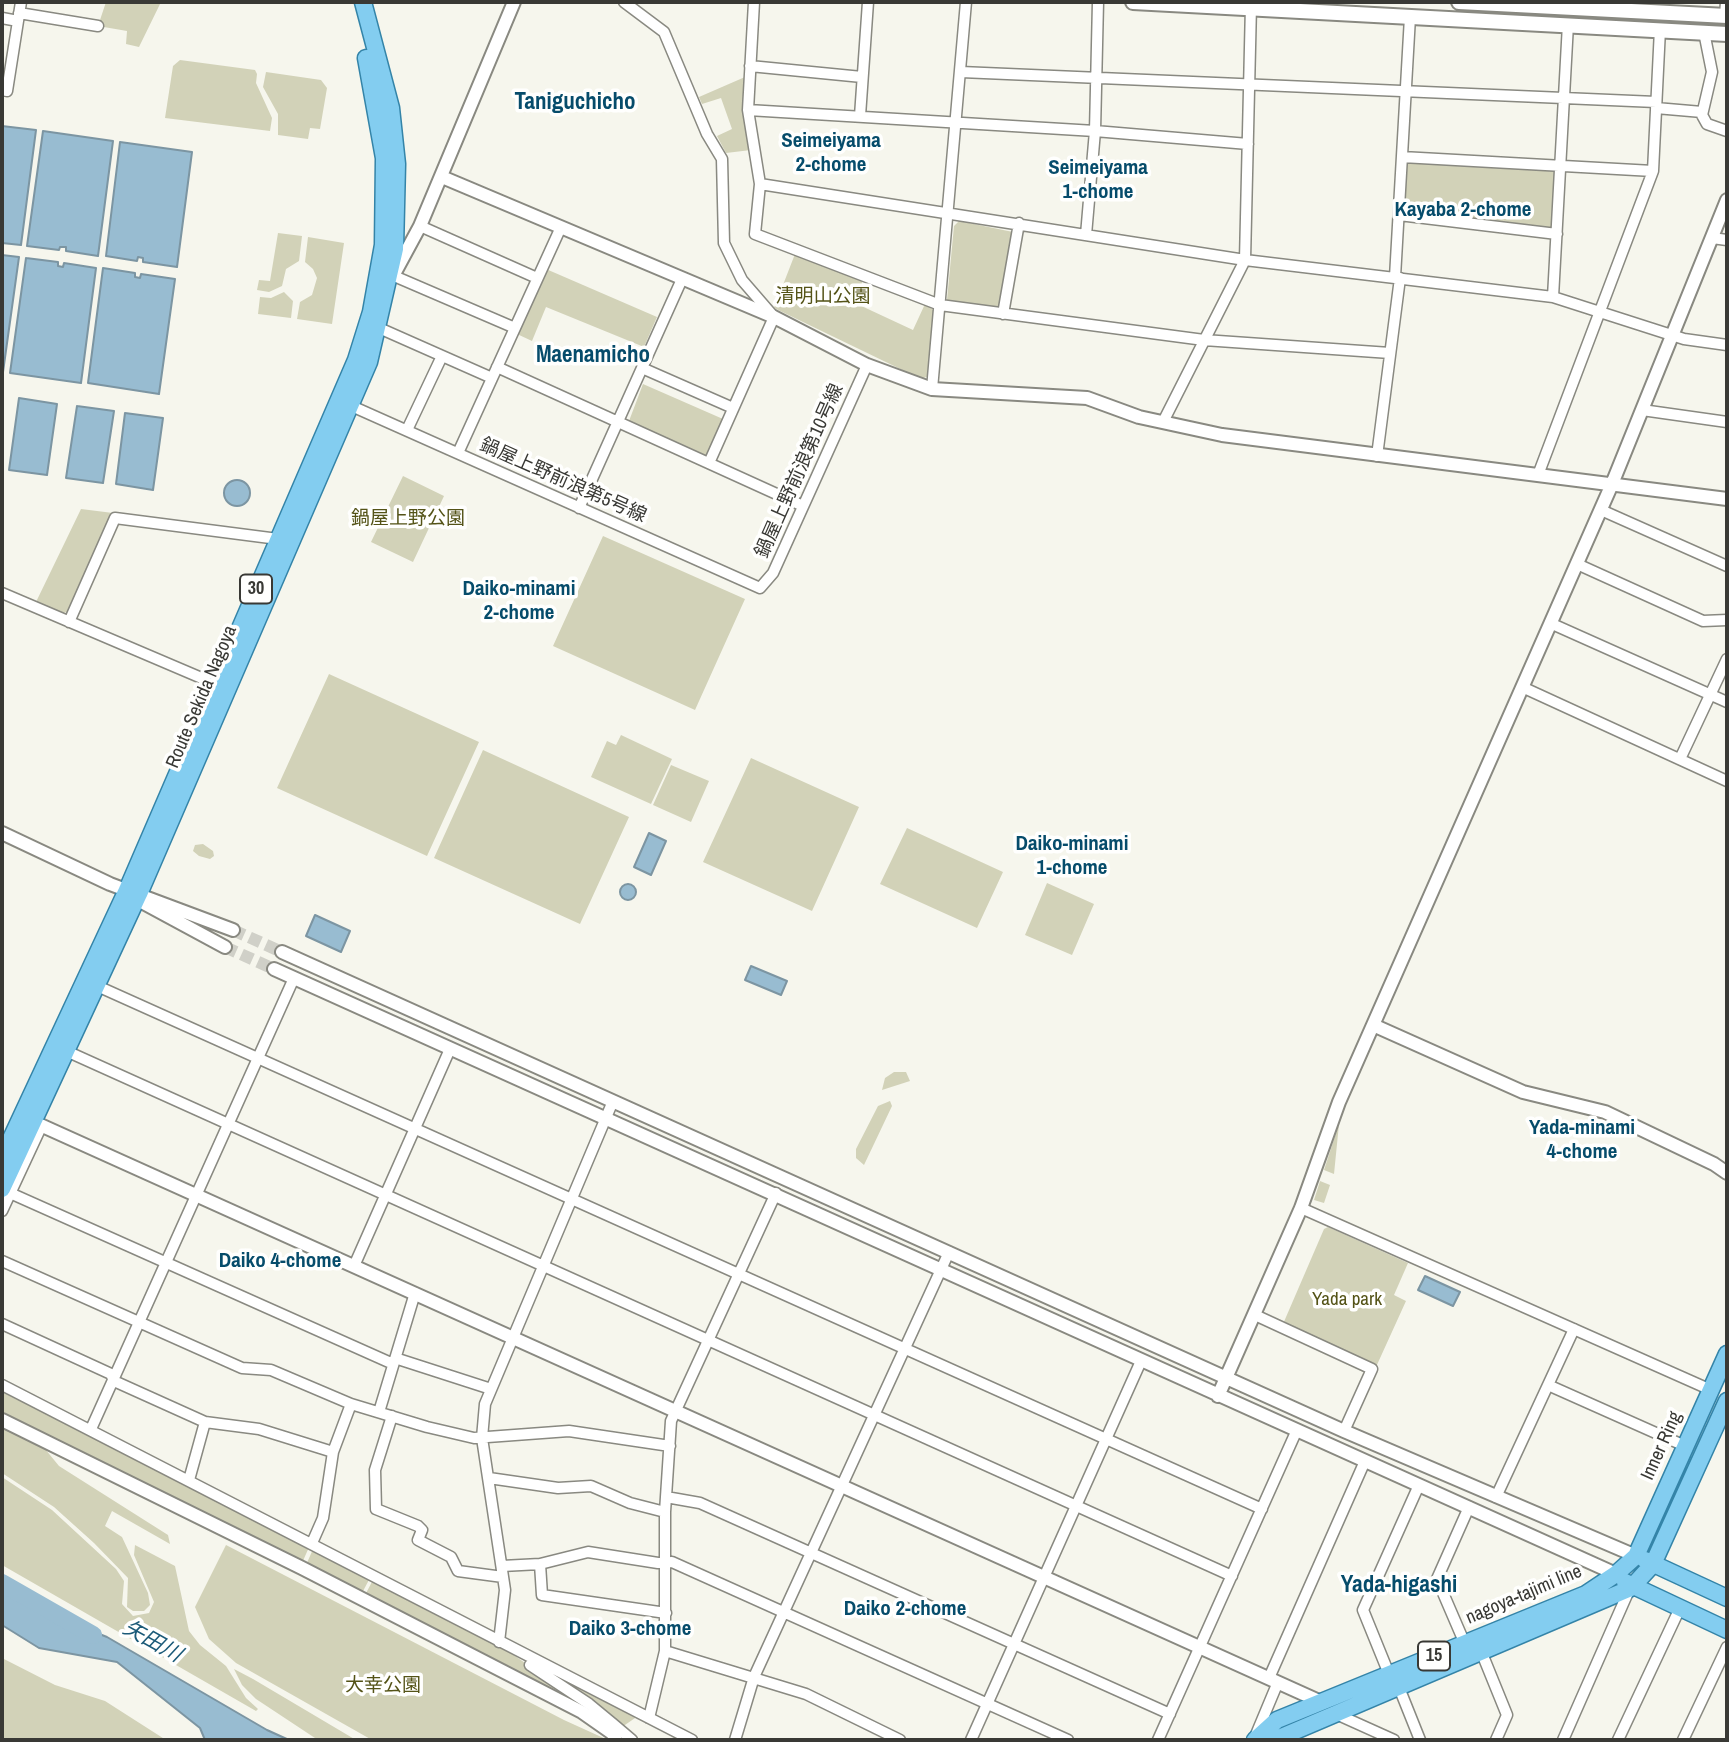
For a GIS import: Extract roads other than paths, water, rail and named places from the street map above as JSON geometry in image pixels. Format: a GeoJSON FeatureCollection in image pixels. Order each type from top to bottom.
{"type":"FeatureCollection","features":[{"type":"Feature","properties":{"kind":"main road","name":"Route Sekida Nagoya"},"geometry":{"type":"LineString","coordinates":[[222,686],[278,539],[345,404],[371,312],[386,282],[383,245],[384,158],[371,76],[352,2]]}},
{"type":"Feature","properties":{"kind":"main road","name":"Route Sekida Nagoya"},"geometry":{"type":"LineString","coordinates":[[59,1048],[95,985],[132,894],[379,328],[386,282],[395,249],[397,164],[391,108],[363,2]]}},
{"type":"Feature","properties":{"kind":"main road"},"geometry":{"type":"LineString","coordinates":[[1133,2],[1251,5],[1410,17],[1727,34]]}},
{"type":"Feature","properties":{"kind":"main road"},"geometry":{"type":"LineString","coordinates":[[1459,2],[1726,11]]}},
{"type":"Feature","properties":{"kind":"main road","name":"Route Sekida Nagoya"},"geometry":{"type":"LineString","coordinates":[[6,1191],[59,1048],[132,894]]}},
{"type":"Feature","properties":{"kind":"main road","name":"Route Sekida Nagoya"},"geometry":{"type":"LineString","coordinates":[[2,1158],[32,1121]]}},
{"type":"Feature","properties":{"kind":"main road","name":"Inner Ring"},"geometry":{"type":"LineString","coordinates":[[1636,1556],[1727,1354]]}},
{"type":"Feature","properties":{"kind":"main road"},"geometry":{"type":"LineString","coordinates":[[1653,1564],[1727,1401]]}},
{"type":"Feature","properties":{"kind":"main road"},"geometry":{"type":"LineString","coordinates":[[1636,1556],[1727,1598]]}},
{"type":"Feature","properties":{"kind":"main road","name":"nagoya-tajimi line"},"geometry":{"type":"LineString","coordinates":[[1282,1738],[1465,1644],[1586,1594],[1616,1574],[1636,1556]]}},
{"type":"Feature","properties":{"kind":"main road","name":"nagoya-tajimi line"},"geometry":{"type":"LineString","coordinates":[[1254,1740],[1277,1720],[1319,1701],[1481,1651],[1631,1588],[1653,1564]]}},
{"type":"Feature","properties":{"kind":"main road"},"geometry":{"type":"LineString","coordinates":[[1616,1574],[1631,1588],[1727,1630]]}},
{"type":"Feature","properties":{"kind":"street"},"geometry":{"type":"LineString","coordinates":[[2,90],[7,90],[21,2]]}},
{"type":"Feature","properties":{"kind":"street"},"geometry":{"type":"LineString","coordinates":[[514,2],[420,226],[386,282],[515,328]]}},
{"type":"Feature","properties":{"kind":"street"},"geometry":{"type":"LineString","coordinates":[[624,2],[664,32],[707,134],[722,159],[724,243],[741,280],[774,317]]}},
{"type":"Feature","properties":{"kind":"street"},"geometry":{"type":"LineString","coordinates":[[754,2],[748,110],[760,184],[755,234],[940,306],[1204,340],[1390,353]]}},
{"type":"Feature","properties":{"kind":"street"},"geometry":{"type":"LineString","coordinates":[[860,116],[868,2]]}},
{"type":"Feature","properties":{"kind":"street"},"geometry":{"type":"LineString","coordinates":[[932,389],[966,2]]}},
{"type":"Feature","properties":{"kind":"street"},"geometry":{"type":"LineString","coordinates":[[1086,234],[1095,131],[1098,2]]}},
{"type":"Feature","properties":{"kind":"street"},"geometry":{"type":"LineString","coordinates":[[1163,422],[1245,260],[1251,5]]}},
{"type":"Feature","properties":{"kind":"street"},"geometry":{"type":"LineString","coordinates":[[2,18],[18,17],[98,26]]}},
{"type":"Feature","properties":{"kind":"street"},"geometry":{"type":"LineString","coordinates":[[1377,456],[1397,277],[1410,17]]}},
{"type":"Feature","properties":{"kind":"street"},"geometry":{"type":"LineString","coordinates":[[1553,297],[1567,24]]}},
{"type":"Feature","properties":{"kind":"street"},"geometry":{"type":"LineString","coordinates":[[1538,475],[1653,171],[1660,29]]}},
{"type":"Feature","properties":{"kind":"street"},"geometry":{"type":"LineString","coordinates":[[1704,32],[1712,72],[1702,112],[1707,124],[1727,131]]}},
{"type":"Feature","properties":{"kind":"street"},"geometry":{"type":"LineString","coordinates":[[750,66],[862,77]]}},
{"type":"Feature","properties":{"kind":"street"},"geometry":{"type":"LineString","coordinates":[[961,72],[1564,98],[1656,105],[1702,112]]}},
{"type":"Feature","properties":{"kind":"street"},"geometry":{"type":"LineString","coordinates":[[748,110],[1095,131],[1248,144]]}},
{"type":"Feature","properties":{"kind":"street"},"geometry":{"type":"LineString","coordinates":[[1402,157],[1653,171]]}},
{"type":"Feature","properties":{"kind":"street"},"geometry":{"type":"LineString","coordinates":[[442,177],[774,317],[867,365],[932,389],[1087,398],[1139,417],[1222,435],[1727,499]]}},
{"type":"Feature","properties":{"kind":"street"},"geometry":{"type":"LineString","coordinates":[[760,184],[948,211],[1245,260],[1553,297],[1673,336],[1727,345]]}},
{"type":"Feature","properties":{"kind":"street"},"geometry":{"type":"LineString","coordinates":[[1218,1396],[1301,1208],[1339,1102],[1601,510],[1727,200]]}},
{"type":"Feature","properties":{"kind":"street"},"geometry":{"type":"LineString","coordinates":[[1399,215],[1557,234]]}},
{"type":"Feature","properties":{"kind":"street"},"geometry":{"type":"LineString","coordinates":[[1003,314],[1019,223]]}},
{"type":"Feature","properties":{"kind":"street"},"geometry":{"type":"LineString","coordinates":[[420,226],[537,278]]}},
{"type":"Feature","properties":{"kind":"street"},"geometry":{"type":"LineString","coordinates":[[458,453],[561,227]]}},
{"type":"Feature","properties":{"kind":"street"},"geometry":{"type":"LineString","coordinates":[[1712,238],[1727,240]]}},
{"type":"Feature","properties":{"kind":"street"},"geometry":{"type":"LineString","coordinates":[[579,508],[682,279]]}},
{"type":"Feature","properties":{"kind":"street"},"geometry":{"type":"LineString","coordinates":[[709,463],[774,317]]}},
{"type":"Feature","properties":{"kind":"street"},"geometry":{"type":"LineString","coordinates":[[379,328],[492,378]]}},
{"type":"Feature","properties":{"kind":"street"},"geometry":{"type":"LineString","coordinates":[[407,430],[442,356]]}},
{"type":"Feature","properties":{"kind":"street","name":"鍋屋上野前浪第10号線"},"geometry":{"type":"LineString","coordinates":[[760,589],[773,573],[867,365]]}},
{"type":"Feature","properties":{"kind":"street"},"geometry":{"type":"LineString","coordinates":[[497,368],[803,506]]}},
{"type":"Feature","properties":{"kind":"street"},"geometry":{"type":"LineString","coordinates":[[642,368],[733,408]]}},
{"type":"Feature","properties":{"kind":"street","name":"鍋屋上野前浪第5号線"},"geometry":{"type":"LineString","coordinates":[[345,404],[760,589]]}},
{"type":"Feature","properties":{"kind":"street"},"geometry":{"type":"LineString","coordinates":[[1643,410],[1727,422]]}},
{"type":"Feature","properties":{"kind":"street"},"geometry":{"type":"LineString","coordinates":[[1601,510],[1727,566]]}},
{"type":"Feature","properties":{"kind":"street"},"geometry":{"type":"LineString","coordinates":[[69,622],[114,518],[278,539]]}},
{"type":"Feature","properties":{"kind":"street"},"geometry":{"type":"LineString","coordinates":[[1577,564],[1703,621],[1727,620]]}},
{"type":"Feature","properties":{"kind":"street"},"geometry":{"type":"LineString","coordinates":[[2,593],[222,686]]}},
{"type":"Feature","properties":{"kind":"street"},"geometry":{"type":"LineString","coordinates":[[1550,623],[1727,702]]}},
{"type":"Feature","properties":{"kind":"street"},"geometry":{"type":"LineString","coordinates":[[1680,759],[1727,659]]}},
{"type":"Feature","properties":{"kind":"street"},"geometry":{"type":"LineString","coordinates":[[1522,687],[1727,781]]}},
{"type":"Feature","properties":{"kind":"street"},"geometry":{"type":"LineString","coordinates":[[2,833],[132,894],[233,930]]}},
{"type":"Feature","properties":{"kind":"street"},"geometry":{"type":"LineString","coordinates":[[132,894],[225,947]]}},
{"type":"Feature","properties":{"kind":"street"},"geometry":{"type":"LineString","coordinates":[[282,952],[1344,1431],[1636,1556]]}},
{"type":"Feature","properties":{"kind":"street"},"geometry":{"type":"LineString","coordinates":[[274,969],[776,1193],[1296,1432],[1616,1574]]}},
{"type":"Feature","properties":{"kind":"street"},"geometry":{"type":"LineString","coordinates":[[91,1429],[164,1261],[294,978]]}},
{"type":"Feature","properties":{"kind":"street"},"geometry":{"type":"LineString","coordinates":[[95,985],[1262,1509]]}},
{"type":"Feature","properties":{"kind":"street"},"geometry":{"type":"LineString","coordinates":[[1373,1025],[1523,1092],[1605,1112],[1727,1173]]}},
{"type":"Feature","properties":{"kind":"street"},"geometry":{"type":"LineString","coordinates":[[59,1048],[1232,1576]]}},
{"type":"Feature","properties":{"kind":"street"},"geometry":{"type":"LineString","coordinates":[[354,1266],[450,1049]]}},
{"type":"Feature","properties":{"kind":"street"},"geometry":{"type":"LineString","coordinates":[[499,1642],[505,1590],[482,1438],[483,1416],[491,1389],[613,1101]]}},
{"type":"Feature","properties":{"kind":"street"},"geometry":{"type":"LineString","coordinates":[[32,1121],[1273,1680],[1319,1701],[1334,1712],[1387,1739]]}},
{"type":"Feature","properties":{"kind":"street"},"geometry":{"type":"LineString","coordinates":[[2,1211],[6,1191],[393,1362]]}},
{"type":"Feature","properties":{"kind":"street"},"geometry":{"type":"LineString","coordinates":[[649,1718],[665,1651],[665,1512],[675,1410],[776,1193]]}},
{"type":"Feature","properties":{"kind":"street"},"geometry":{"type":"LineString","coordinates":[[1301,1208],[1711,1390]]}},
{"type":"Feature","properties":{"kind":"street"},"geometry":{"type":"LineString","coordinates":[[735,1740],[754,1678],[949,1252]]}},
{"type":"Feature","properties":{"kind":"street"},"geometry":{"type":"LineString","coordinates":[[2,1261],[242,1368],[271,1370],[351,1404],[392,1416],[474,1438],[569,1431],[670,1446]]}},
{"type":"Feature","properties":{"kind":"street"},"geometry":{"type":"LineString","coordinates":[[379,1412],[415,1293]]}},
{"type":"Feature","properties":{"kind":"street"},"geometry":{"type":"LineString","coordinates":[[1255,1315],[1372,1369],[1344,1431]]}},
{"type":"Feature","properties":{"kind":"street"},"geometry":{"type":"LineString","coordinates":[[2,1324],[113,1377],[114,1381],[205,1422],[259,1429],[333,1452]]}},
{"type":"Feature","properties":{"kind":"street"},"geometry":{"type":"LineString","coordinates":[[1496,1497],[1574,1329]]}},
{"type":"Feature","properties":{"kind":"street"},"geometry":{"type":"LineString","coordinates":[[393,1362],[398,1359],[491,1389]]}},
{"type":"Feature","properties":{"kind":"street"},"geometry":{"type":"LineString","coordinates":[[971,1740],[1141,1361]]}},
{"type":"Feature","properties":{"kind":"street"},"geometry":{"type":"LineString","coordinates":[[2,1385],[691,1740]]}},
{"type":"Feature","properties":{"kind":"street"},"geometry":{"type":"LineString","coordinates":[[1548,1385],[1685,1446]]}},
{"type":"Feature","properties":{"kind":"street"},"geometry":{"type":"LineString","coordinates":[[312,1543],[323,1518],[333,1452],[351,1404]]}},
{"type":"Feature","properties":{"kind":"street"},"geometry":{"type":"LineString","coordinates":[[392,1416],[375,1470],[376,1509],[418,1526],[422,1530],[418,1540],[451,1558],[458,1571],[503,1571],[588,1552],[672,1562],[1068,1740]]}},
{"type":"Feature","properties":{"kind":"street"},"geometry":{"type":"LineString","coordinates":[[2,1420],[361,1598],[632,1740]]}},
{"type":"Feature","properties":{"kind":"street"},"geometry":{"type":"LineString","coordinates":[[189,1480],[205,1422]]}},
{"type":"Feature","properties":{"kind":"street"},"geometry":{"type":"LineString","coordinates":[[1158,1740],[1296,1432]]}},
{"type":"Feature","properties":{"kind":"street"},"geometry":{"type":"LineString","coordinates":[[1254,1740],[1273,1680],[1365,1461]]}},
{"type":"Feature","properties":{"kind":"street"},"geometry":{"type":"LineString","coordinates":[[489,1478],[558,1488],[591,1486],[630,1503],[665,1512]]}},
{"type":"Feature","properties":{"kind":"street"},"geometry":{"type":"LineString","coordinates":[[1419,1485],[1363,1610],[1420,1740]]}},
{"type":"Feature","properties":{"kind":"street"},"geometry":{"type":"LineString","coordinates":[[666,1497],[700,1503],[1170,1714]]}},
{"type":"Feature","properties":{"kind":"street"},"geometry":{"type":"LineString","coordinates":[[1465,1644],[1437,1578],[1469,1507]]}},
{"type":"Feature","properties":{"kind":"street"},"geometry":{"type":"LineString","coordinates":[[540,1564],[542,1595],[666,1614]]}},
{"type":"Feature","properties":{"kind":"street"},"geometry":{"type":"LineString","coordinates":[[1563,1740],[1631,1588]]}},
{"type":"Feature","properties":{"kind":"street"},"geometry":{"type":"LineString","coordinates":[[1618,1740],[1680,1608]]}},
{"type":"Feature","properties":{"kind":"street"},"geometry":{"type":"LineString","coordinates":[[499,1642],[509,1652],[589,1704],[613,1732]]}},
{"type":"Feature","properties":{"kind":"street"},"geometry":{"type":"LineString","coordinates":[[1683,1740],[1727,1647]]}},
{"type":"Feature","properties":{"kind":"street"},"geometry":{"type":"LineString","coordinates":[[665,1651],[806,1693],[900,1740]]}},
{"type":"Feature","properties":{"kind":"street"},"geometry":{"type":"LineString","coordinates":[[1481,1651],[1507,1715],[1496,1740]]}},
{"type":"Feature","properties":{"kind":"street"},"geometry":{"type":"LineString","coordinates":[[685,1740],[691,1740]]}},
{"type":"Feature","properties":{"kind":"water"},"geometry":{"type":"Polygon","coordinates":[[[2,126],[36,130],[21,245],[2,243],[2,126]]]}},
{"type":"Feature","properties":{"kind":"water"},"geometry":{"type":"Polygon","coordinates":[[[43,131],[113,141],[98,256],[66,251],[66,247],[60,247],[59,250],[27,246],[43,131]]]}},
{"type":"Feature","properties":{"kind":"water"},"geometry":{"type":"Polygon","coordinates":[[[120,142],[192,152],[177,267],[143,262],[143,258],[138,257],[137,261],[106,256],[120,142]]]}},
{"type":"Feature","properties":{"kind":"water"},"geometry":{"type":"Polygon","coordinates":[[[2,255],[19,257],[3,372],[2,372],[2,255]]]}},
{"type":"Feature","properties":{"kind":"water"},"geometry":{"type":"Polygon","coordinates":[[[26,258],[58,262],[58,266],[63,267],[64,263],[96,268],[81,383],[10,373],[26,258]]]}},
{"type":"Feature","properties":{"kind":"water"},"geometry":{"type":"Polygon","coordinates":[[[103,268],[135,273],[135,277],[140,278],[141,274],[175,279],[159,394],[88,383],[103,268]]]}},
{"type":"Feature","properties":{"kind":"water"},"geometry":{"type":"Polygon","coordinates":[[[19,398],[57,404],[47,475],[9,470],[19,398]]]}},
{"type":"Feature","properties":{"kind":"water"},"geometry":{"type":"Polygon","coordinates":[[[77,406],[114,411],[103,483],[66,478],[77,406]]]}},
{"type":"Feature","properties":{"kind":"water"},"geometry":{"type":"Polygon","coordinates":[[[125,413],[163,418],[153,490],[116,484],[125,413]]]}},
{"type":"Feature","properties":{"kind":"water"},"geometry":{"type":"Polygon","coordinates":[[[237,480],[246,484],[250,493],[246,502],[237,506],[228,502],[224,493],[228,484],[237,480]]]}},
{"type":"Feature","properties":{"kind":"water"},"geometry":{"type":"Polygon","coordinates":[[[649,833],[666,841],[651,875],[634,867],[649,833]]]}},
{"type":"Feature","properties":{"kind":"water"},"geometry":{"type":"Polygon","coordinates":[[[628,884],[636,892],[628,900],[620,892],[628,884]]]}},
{"type":"Feature","properties":{"kind":"water"},"geometry":{"type":"Polygon","coordinates":[[[315,915],[350,931],[341,952],[306,936],[315,915]]]}},
{"type":"Feature","properties":{"kind":"water"},"geometry":{"type":"Polygon","coordinates":[[[751,966],[787,981],[781,995],[745,980],[751,966]]]}},
{"type":"Feature","properties":{"kind":"water"},"geometry":{"type":"Polygon","coordinates":[[[1425,1276],[1460,1292],[1453,1306],[1418,1290],[1425,1276]]]}},
{"type":"Feature","properties":{"kind":"water","name":"矢田川"},"geometry":{"type":"Polygon","coordinates":[[[2,1583],[44,1612],[107,1637],[267,1730],[289,1740],[205,1740],[200,1728],[117,1662],[39,1648],[2,1625],[2,1583]]]}},
{"type":"Feature","properties":{"kind":"waterway","name":"矢田川"},"geometry":{"type":"LineString","coordinates":[[2,1583],[93,1635]]}},
{"type":"Feature","properties":{"kind":"tunnel"},"geometry":{"type":"LineString","coordinates":[[233,930],[282,952]]}},
{"type":"Feature","properties":{"kind":"tunnel"},"geometry":{"type":"LineString","coordinates":[[225,947],[274,969]]}},
{"type":"Feature","properties":{"kind":"district","name":"Taniguchicho"},"geometry":{"type":"Point","coordinates":[575,103]}},
{"type":"Feature","properties":{"kind":"district","name":"Seimeiyama 2-chome"},"geometry":{"type":"Point","coordinates":[831,153]}},
{"type":"Feature","properties":{"kind":"district","name":"Seimeiyama 1-chome"},"geometry":{"type":"Point","coordinates":[1098,180]}},
{"type":"Feature","properties":{"kind":"district","name":"Kayaba 2-chome"},"geometry":{"type":"Point","coordinates":[1463,210]}},
{"type":"Feature","properties":{"kind":"district","name":"Maenamicho"},"geometry":{"type":"Point","coordinates":[593,356]}},
{"type":"Feature","properties":{"kind":"district","name":"Daiko-minami 2-chome"},"geometry":{"type":"Point","coordinates":[519,601]}},
{"type":"Feature","properties":{"kind":"district","name":"Daiko-minami 1-chome"},"geometry":{"type":"Point","coordinates":[1072,856]}},
{"type":"Feature","properties":{"kind":"district","name":"Yada-minami 4-chome"},"geometry":{"type":"Point","coordinates":[1582,1140]}},
{"type":"Feature","properties":{"kind":"district","name":"Daiko 4-chome"},"geometry":{"type":"Point","coordinates":[280,1261]}},
{"type":"Feature","properties":{"kind":"district","name":"Yada-higashi"},"geometry":{"type":"Point","coordinates":[1399,1586]}},
{"type":"Feature","properties":{"kind":"district","name":"Daiko 2-chome"},"geometry":{"type":"Point","coordinates":[905,1609]}},
{"type":"Feature","properties":{"kind":"district","name":"Daiko 3-chome"},"geometry":{"type":"Point","coordinates":[630,1629]}},
{"type":"Feature","properties":{"kind":"park label","name":"清明山公園"},"geometry":{"type":"Point","coordinates":[823,297]}},
{"type":"Feature","properties":{"kind":"park label","name":"鍋屋上野公園"},"geometry":{"type":"Point","coordinates":[408,519]}},
{"type":"Feature","properties":{"kind":"park label","name":"Yada park"},"geometry":{"type":"Point","coordinates":[1347,1300]}},
{"type":"Feature","properties":{"kind":"park label","name":"大幸公園"},"geometry":{"type":"Point","coordinates":[383,1686]}}]}
